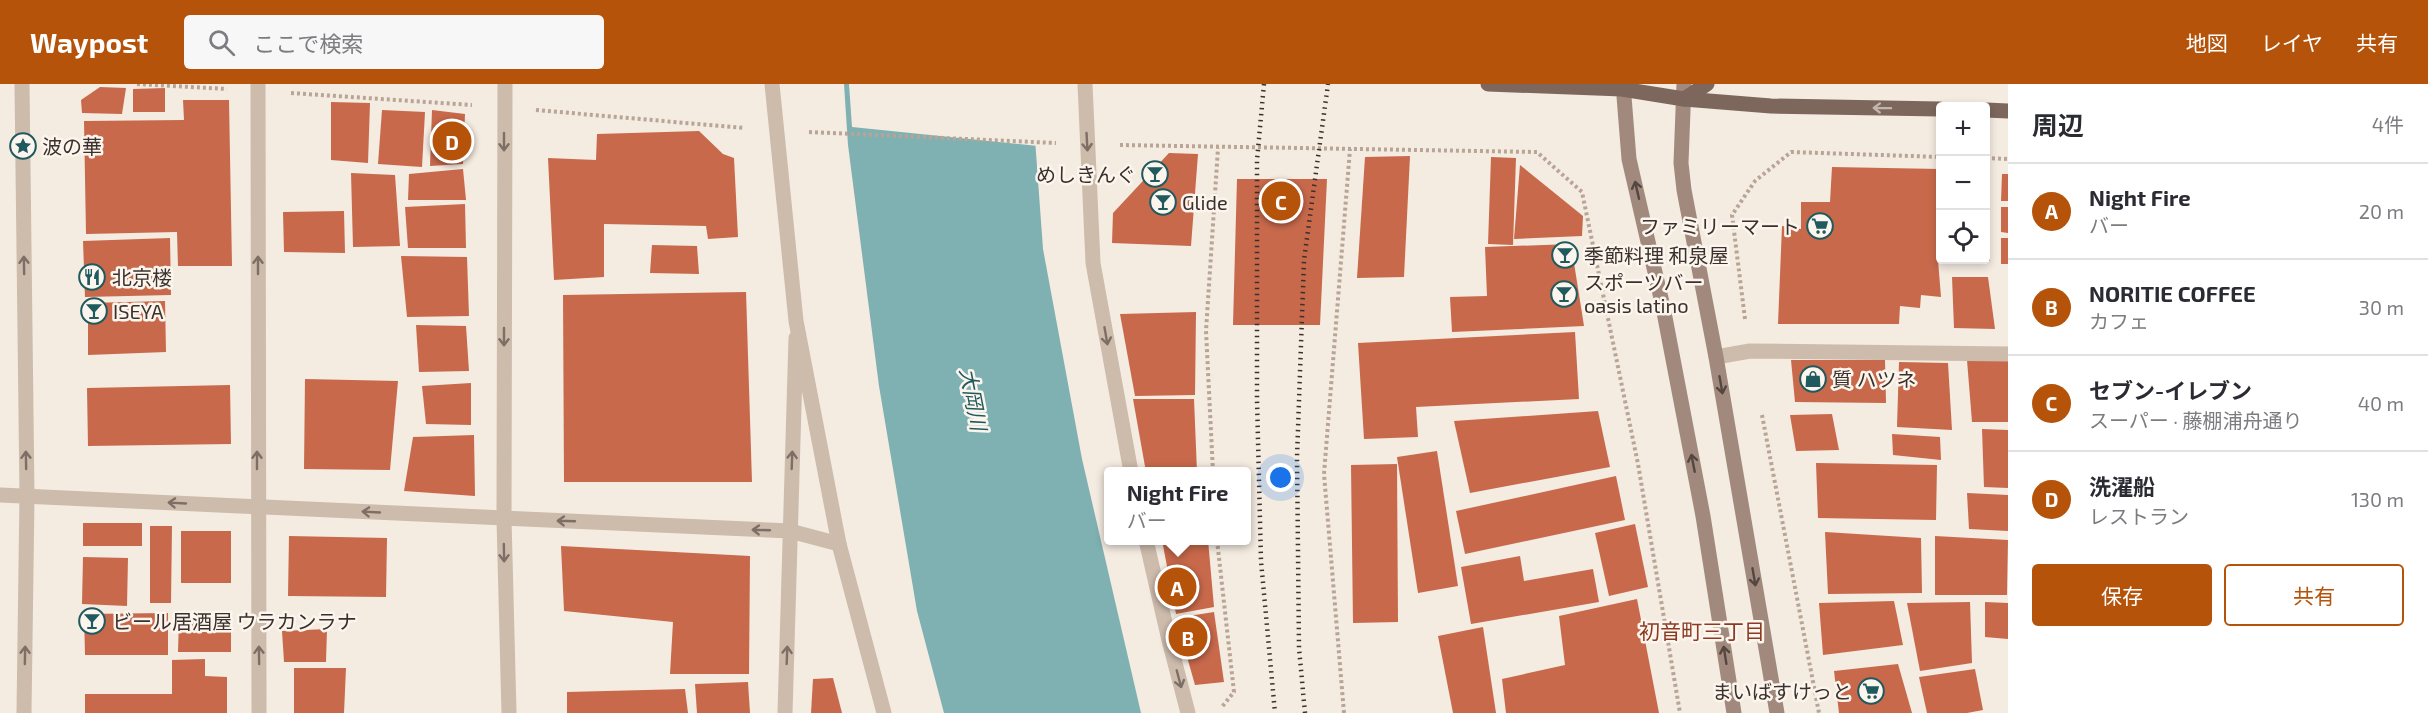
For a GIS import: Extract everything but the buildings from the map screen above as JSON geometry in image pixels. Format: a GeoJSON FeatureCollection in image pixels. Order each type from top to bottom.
{"type":"FeatureCollection","features":[{"type":"Feature","properties":{"kind":"main road"},"geometry":{"type":"LineString","coordinates":[[1488,84],[1623,87],[1684,91],[1771,106],[1936,109]]}},
{"type":"Feature","properties":{"kind":"main road"},"geometry":{"type":"LineString","coordinates":[[1684,91],[1707,84]]}},
{"type":"Feature","properties":{"kind":"main road"},"geometry":{"type":"LineString","coordinates":[[1623,87],[1629,159],[1663,307],[1703,516],[1734,713]]}},
{"type":"Feature","properties":{"kind":"main road"},"geometry":{"type":"LineString","coordinates":[[1684,91],[1681,163],[1684,189],[1716,357],[1777,713]]}},
{"type":"Feature","properties":{"kind":"main road"},"geometry":{"type":"LineString","coordinates":[[1990,110],[2008,111]]}},
{"type":"Feature","properties":{"kind":"street"},"geometry":{"type":"LineString","coordinates":[[22,84],[27,496],[24,713]]}},
{"type":"Feature","properties":{"kind":"street"},"geometry":{"type":"LineString","coordinates":[[258,84],[259,713]]}},
{"type":"Feature","properties":{"kind":"street"},"geometry":{"type":"LineString","coordinates":[[505,84],[504,519],[509,713]]}},
{"type":"Feature","properties":{"kind":"street"},"geometry":{"type":"LineString","coordinates":[[772,84],[796,321],[839,544],[884,713]]}},
{"type":"Feature","properties":{"kind":"street"},"geometry":{"type":"LineString","coordinates":[[1085,84],[1093,263],[1130,467]]}},
{"type":"Feature","properties":{"kind":"street"},"geometry":{"type":"LineString","coordinates":[[785,713],[796,321]]}},
{"type":"Feature","properties":{"kind":"street"},"geometry":{"type":"LineString","coordinates":[[1716,357],[1749,351],[2008,354]]}},
{"type":"Feature","properties":{"kind":"street"},"geometry":{"type":"LineString","coordinates":[[0,495],[790,531],[839,544]]}},
{"type":"Feature","properties":{"kind":"street"},"geometry":{"type":"LineString","coordinates":[[1147,545],[1188,713]]}},
{"type":"Feature","properties":{"kind":"path"},"geometry":{"type":"LineString","coordinates":[[1213,467],[1206,331],[1218,148]]}},
{"type":"Feature","properties":{"kind":"path"},"geometry":{"type":"LineString","coordinates":[[1344,713],[1324,474],[1350,149]]}},
{"type":"Feature","properties":{"kind":"path"},"geometry":{"type":"LineString","coordinates":[[1990,158],[2008,159]]}},
{"type":"Feature","properties":{"kind":"path"},"geometry":{"type":"LineString","coordinates":[[1217,712],[1234,692],[1218,545]]}},
{"type":"Feature","properties":{"kind":"water","name":"大岡川"},"geometry":{"type":"Polygon","coordinates":[[[844,84],[1031,84],[1043,249],[1082,459],[1141,713],[944,713],[917,611],[879,386],[848,145],[844,84]]]}},
{"type":"Feature","properties":{"kind":"pier"},"geometry":{"type":"Polygon","coordinates":[[[849,84],[1034,84],[1038,146],[852,127],[849,84]]]}},
{"type":"Feature","properties":{"kind":"railway"},"geometry":{"type":"LineString","coordinates":[[1264,84],[1257,160],[1257,400],[1261,561],[1275,713]]}},
{"type":"Feature","properties":{"kind":"railway"},"geometry":{"type":"LineString","coordinates":[[1305,713],[1299,648],[1297,457],[1304,260],[1328,84]]}},
{"type":"Feature","properties":{"kind":"place","name":"洗濯船"},"geometry":{"type":"Point","coordinates":[452,141]}},
{"type":"Feature","properties":{"kind":"place","name":"波の華"},"geometry":{"type":"Point","coordinates":[23,146]}},
{"type":"Feature","properties":{"kind":"place","name":"めしきんぐ"},"geometry":{"type":"Point","coordinates":[1155,174]}},
{"type":"Feature","properties":{"kind":"place","name":"セブン-イレブン"},"geometry":{"type":"Point","coordinates":[1281,201]}},
{"type":"Feature","properties":{"kind":"place","name":"Glide"},"geometry":{"type":"Point","coordinates":[1163,202]}},
{"type":"Feature","properties":{"kind":"place","name":"ファミリーマート"},"geometry":{"type":"Point","coordinates":[1820,226]}},
{"type":"Feature","properties":{"kind":"place","name":"季節料理 和泉屋"},"geometry":{"type":"Point","coordinates":[1565,255]}},
{"type":"Feature","properties":{"kind":"place","name":"北京楼"},"geometry":{"type":"Point","coordinates":[92,277]}},
{"type":"Feature","properties":{"kind":"place","name":"スポーツバー oasis latino"},"geometry":{"type":"Point","coordinates":[1564,294]}},
{"type":"Feature","properties":{"kind":"place","name":"ISEYA"},"geometry":{"type":"Point","coordinates":[94,311]}},
{"type":"Feature","properties":{"kind":"place","name":"質 ハツネ"},"geometry":{"type":"Point","coordinates":[1813,379]}},
{"type":"Feature","properties":{"kind":"place","name":"Night Fire"},"geometry":{"type":"Point","coordinates":[1177,587]}},
{"type":"Feature","properties":{"kind":"place","name":"ビール居酒屋 ウラカンラナ"},"geometry":{"type":"Point","coordinates":[92,621]}},
{"type":"Feature","properties":{"kind":"place","name":"NORITIE COFFEE"},"geometry":{"type":"Point","coordinates":[1188,637]}},
{"type":"Feature","properties":{"kind":"place","name":"まいばすけっと"},"geometry":{"type":"Point","coordinates":[1871,691]}},
{"type":"Feature","properties":{"kind":"district","name":"初音町三丁目"},"geometry":{"type":"Point","coordinates":[1702,630]}}]}
